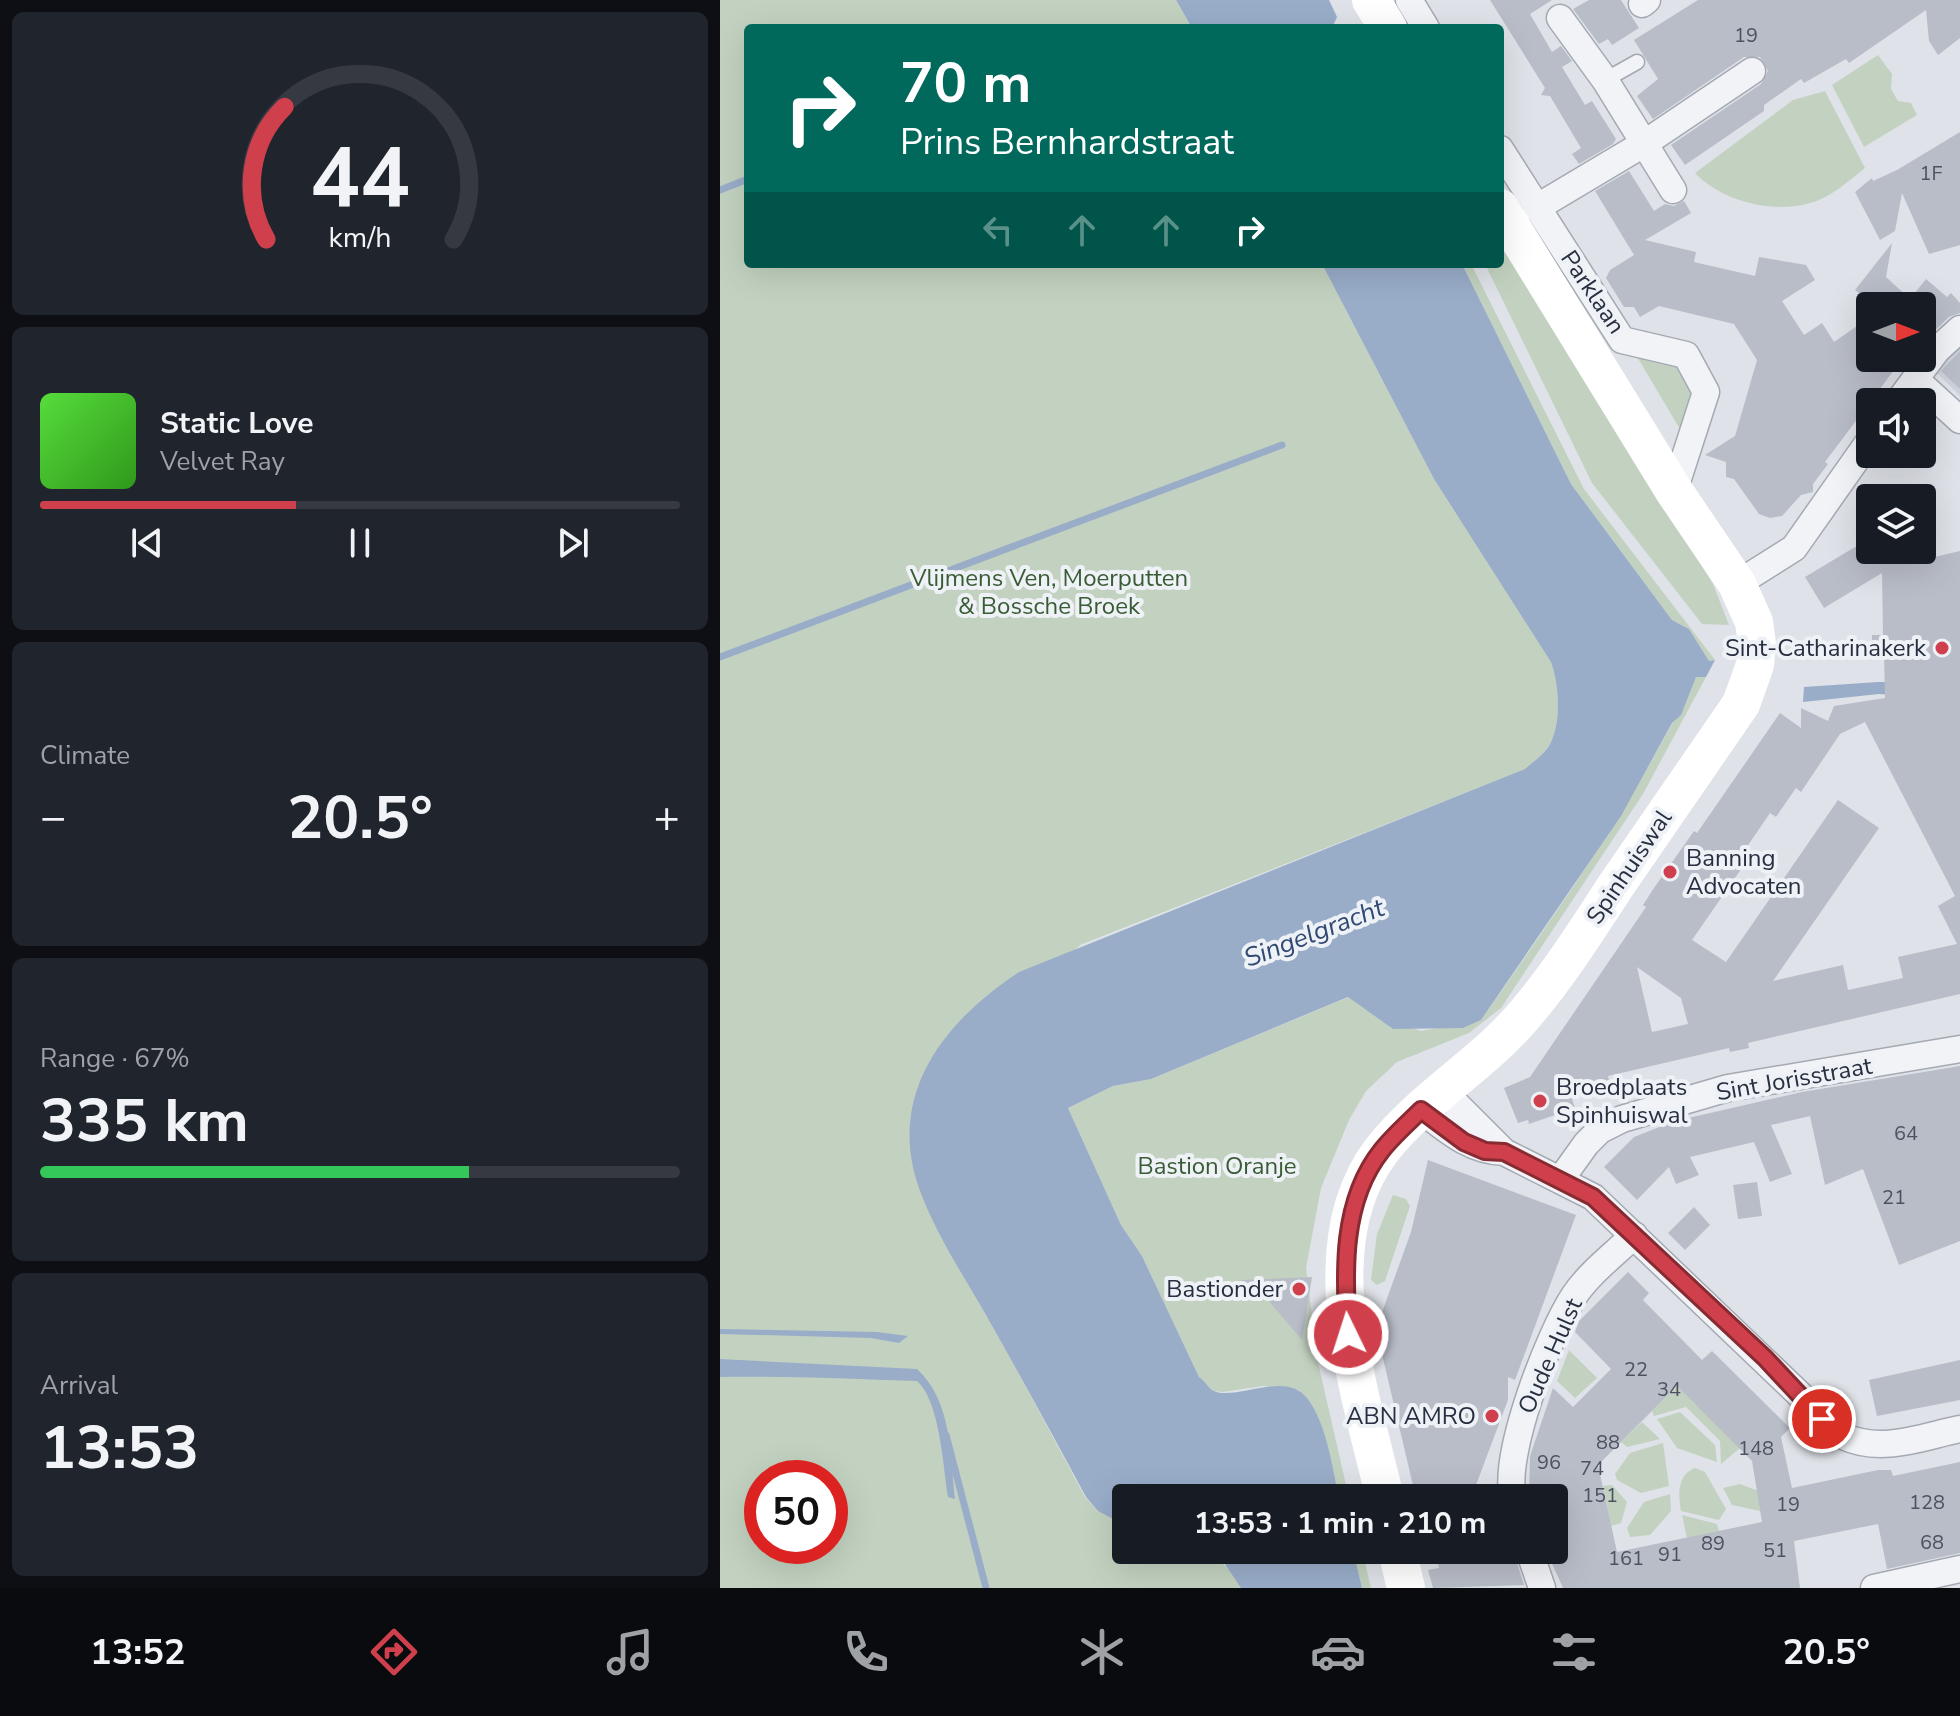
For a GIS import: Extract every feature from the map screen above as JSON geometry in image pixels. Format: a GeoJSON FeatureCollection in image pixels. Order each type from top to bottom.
{"type":"FeatureCollection","features":[{"type":"Feature","properties":{"kind":"main road"},"geometry":{"type":"LineString","coordinates":[[1371,0],[1386,24]]}},
{"type":"Feature","properties":{"kind":"main road","name":"Parklaan"},"geometry":{"type":"LineString","coordinates":[[1518,208],[1674,491],[1737,584]]}},
{"type":"Feature","properties":{"kind":"main road","name":"Spinhuiswal"},"geometry":{"type":"LineString","coordinates":[[1382,1484],[1348,1334],[1344,1275],[1350,1227],[1361,1187],[1380,1152],[1432,1100],[1504,1038],[1553,980],[1741,704],[1755,665],[1757,644],[1754,622],[1737,584]]}},
{"type":"Feature","properties":{"kind":"main road"},"geometry":{"type":"LineString","coordinates":[[1400,1564],[1406,1588]]}},
{"type":"Feature","properties":{"kind":"street"},"geometry":{"type":"LineString","coordinates":[[1409,0],[1424,24]]}},
{"type":"Feature","properties":{"kind":"street"},"geometry":{"type":"LineString","coordinates":[[1560,18],[1605,80],[1673,190]]}},
{"type":"Feature","properties":{"kind":"street"},"geometry":{"type":"LineString","coordinates":[[1518,208],[1645,143],[1752,71]]}},
{"type":"Feature","properties":{"kind":"street","name":"Parklaan"},"geometry":{"type":"LineString","coordinates":[[1504,162],[1518,208],[1622,340],[1686,355],[1706,392],[1674,491]]}},
{"type":"Feature","properties":{"kind":"street"},"geometry":{"type":"LineString","coordinates":[[1908,388],[1937,350],[1960,329]]}},
{"type":"Feature","properties":{"kind":"street"},"geometry":{"type":"LineString","coordinates":[[1915,379],[1960,420]]}},
{"type":"Feature","properties":{"kind":"street"},"geometry":{"type":"LineString","coordinates":[[1737,584],[1794,548],[1856,460]]}},
{"type":"Feature","properties":{"kind":"street","name":"Sint Jorisstraat"},"geometry":{"type":"LineString","coordinates":[[1561,1179],[1600,1130],[1622,1119],[1728,1088],[1960,1049]]}},
{"type":"Feature","properties":{"kind":"street"},"geometry":{"type":"LineString","coordinates":[[1432,1100],[1464,1142],[1485,1151],[1504,1152],[1593,1197],[1843,1436],[1871,1445],[1892,1444],[1960,1429]]}},
{"type":"Feature","properties":{"kind":"street","name":"Oude Hulst"},"geometry":{"type":"LineString","coordinates":[[1512,1484],[1510,1466],[1514,1440],[1563,1316],[1575,1293],[1634,1235]]}},
{"type":"Feature","properties":{"kind":"street"},"geometry":{"type":"LineString","coordinates":[[1534,1564],[1542,1588]]}},
{"type":"Feature","properties":{"kind":"street"},"geometry":{"type":"LineString","coordinates":[[1874,1588],[1960,1569]]}},
{"type":"Feature","properties":{"kind":"lane"},"geometry":{"type":"LineString","coordinates":[[1605,80],[1637,62]]}},
{"type":"Feature","properties":{"kind":"shaded area"},"geometry":{"type":"Polygon","coordinates":[[[1960,345],[1960,396],[1936,372],[1936,366],[1960,345]]]}},
{"type":"Feature","properties":{"kind":"green space","name":"Vlijmens Ven, Moerputten & Bossche Broek"},"geometry":{"type":"Polygon","coordinates":[[[720,0],[1176,0],[1190,24],[744,24],[744,268],[1324,268],[1434,479],[1551,661],[1558,704],[1556,727],[1547,749],[1526,769],[1080,945],[910,1119],[920,1190],[1085,1497],[1098,1511],[1112,1518],[1112,1564],[1222,1564],[1241,1588],[720,1588],[720,0]]]}},
{"type":"Feature","properties":{"kind":"green space"},"geometry":{"type":"Polygon","coordinates":[[[1878,55],[1892,74],[1891,89],[1898,101],[1911,103],[1917,115],[1864,147],[1832,85],[1878,55]]]}},
{"type":"Feature","properties":{"kind":"green space"},"geometry":{"type":"Polygon","coordinates":[[[1825,91],[1865,168],[1831,194],[1804,205],[1753,204],[1721,192],[1695,173],[1793,100],[1825,91]]]}},
{"type":"Feature","properties":{"kind":"green space"},"geometry":{"type":"Polygon","coordinates":[[[1504,246],[1713,584],[1729,625],[1702,624],[1592,483],[1487,268],[1504,268],[1504,246]]]}},
{"type":"Feature","properties":{"kind":"green space"},"geometry":{"type":"Polygon","coordinates":[[[1464,268],[1473,268],[1584,489],[1715,660],[1709,661],[1689,629],[1672,620],[1571,484],[1464,268]]]}},
{"type":"Feature","properties":{"kind":"green space"},"geometry":{"type":"Polygon","coordinates":[[[1636,355],[1672,360],[1692,395],[1684,436],[1636,355]]]}},
{"type":"Feature","properties":{"kind":"green space","name":"Bastion Oranje"},"geometry":{"type":"Polygon","coordinates":[[[1696,677],[1706,677],[1643,794],[1501,1008],[1469,1033],[1397,1062],[1366,1091],[1349,1120],[1321,1188],[1306,1268],[1317,1358],[1346,1484],[1336,1484],[1325,1440],[1299,1390],[1263,1386],[1213,1391],[1199,1377],[1142,1256],[1121,1225],[1068,1108],[1113,1086],[1151,1079],[1349,997],[1393,1029],[1410,1027],[1421,1031],[1481,1020],[1568,895],[1673,722],[1696,677]]]}},
{"type":"Feature","properties":{"kind":"green space"},"geometry":{"type":"Polygon","coordinates":[[[1393,1195],[1406,1199],[1410,1206],[1385,1281],[1377,1285],[1371,1280],[1377,1234],[1393,1195]]]}},
{"type":"Feature","properties":{"kind":"green space"},"geometry":{"type":"Polygon","coordinates":[[[1569,1350],[1597,1378],[1575,1398],[1557,1381],[1569,1350]]]}},
{"type":"Feature","properties":{"kind":"green space"},"geometry":{"type":"Polygon","coordinates":[[[1677,1386],[1740,1448],[1721,1464],[1720,1441],[1686,1407],[1654,1416],[1652,1411],[1677,1386]]]}},
{"type":"Feature","properties":{"kind":"green space"},"geometry":{"type":"Polygon","coordinates":[[[1680,1412],[1715,1445],[1717,1462],[1677,1448],[1657,1419],[1680,1412]]]}},
{"type":"Feature","properties":{"kind":"green space"},"geometry":{"type":"Polygon","coordinates":[[[1642,1422],[1660,1439],[1627,1447],[1621,1442],[1642,1422]]]}},
{"type":"Feature","properties":{"kind":"green space"},"geometry":{"type":"Polygon","coordinates":[[[1663,1443],[1669,1486],[1641,1493],[1617,1480],[1615,1474],[1630,1453],[1663,1443]]]}},
{"type":"Feature","properties":{"kind":"green space"},"geometry":{"type":"Polygon","coordinates":[[[1695,1468],[1705,1472],[1726,1509],[1719,1520],[1681,1511],[1679,1492],[1682,1480],[1695,1468]]]}},
{"type":"Feature","properties":{"kind":"green space"},"geometry":{"type":"Polygon","coordinates":[[[1740,1484],[1759,1491],[1760,1511],[1732,1505],[1723,1488],[1740,1484]]]}},
{"type":"Feature","properties":{"kind":"green space"},"geometry":{"type":"Polygon","coordinates":[[[1612,1485],[1627,1502],[1621,1523],[1611,1526],[1603,1486],[1612,1485]]]}},
{"type":"Feature","properties":{"kind":"green space"},"geometry":{"type":"Polygon","coordinates":[[[1670,1494],[1671,1511],[1650,1535],[1630,1537],[1627,1528],[1644,1502],[1670,1494]]]}},
{"type":"Feature","properties":{"kind":"green space"},"geometry":{"type":"Polygon","coordinates":[[[1682,1515],[1717,1524],[1719,1531],[1687,1538],[1682,1515]]]}},
{"type":"Feature","properties":{"kind":"green space"},"geometry":{"type":"Polygon","coordinates":[[[1356,1564],[1365,1564],[1371,1588],[1362,1588],[1356,1564]]]}},
{"type":"Feature","properties":{"kind":"water"},"geometry":{"type":"Polygon","coordinates":[[[1176,0],[1329,0],[1337,17],[1334,24],[1190,24],[1176,0]]]}},
{"type":"Feature","properties":{"kind":"water","name":"Singelgracht"},"geometry":{"type":"Polygon","coordinates":[[[1324,268],[1464,268],[1571,484],[1672,620],[1689,629],[1709,661],[1715,660],[1706,677],[1696,677],[1681,715],[1672,723],[1621,816],[1481,1020],[1463,1028],[1393,1029],[1348,997],[1151,1079],[1113,1086],[1068,1108],[1121,1225],[1142,1256],[1199,1377],[1212,1390],[1221,1393],[1273,1386],[1298,1390],[1314,1408],[1319,1420],[1336,1484],[1112,1484],[1112,1518],[1098,1511],[1086,1497],[926,1207],[911,1156],[910,1124],[916,1093],[928,1065],[945,1038],[967,1014],[1019,972],[1525,769],[1547,749],[1556,727],[1557,692],[1551,662],[1434,479],[1324,268]]]}},
{"type":"Feature","properties":{"kind":"water"},"geometry":{"type":"Polygon","coordinates":[[[1918,682],[1919,697],[1879,694],[1803,702],[1804,687],[1918,682]]]}},
{"type":"Feature","properties":{"kind":"water"},"geometry":{"type":"Polygon","coordinates":[[[720,1329],[877,1332],[908,1336],[899,1343],[871,1338],[720,1334],[720,1329]]]}},
{"type":"Feature","properties":{"kind":"water"},"geometry":{"type":"Polygon","coordinates":[[[720,1359],[917,1369],[937,1396],[943,1412],[955,1499],[948,1497],[931,1403],[917,1381],[720,1377],[720,1359]]]}},
{"type":"Feature","properties":{"kind":"water"},"geometry":{"type":"Polygon","coordinates":[[[1225,1564],[1356,1564],[1362,1588],[1241,1588],[1225,1564]]]}},
{"type":"Feature","properties":{"kind":"building"},"geometry":{"type":"Polygon","coordinates":[[[1490,0],[1552,0],[1530,14],[1552,52],[1561,46],[1572,61],[1562,67],[1585,105],[1592,101],[1616,139],[1613,144],[1579,164],[1572,154],[1581,148],[1550,96],[1541,95],[1545,88],[1490,0]]]}},
{"type":"Feature","properties":{"kind":"building"},"geometry":{"type":"Polygon","coordinates":[[[1589,0],[1621,0],[1639,28],[1612,45],[1608,39],[1599,44],[1573,9],[1589,0]]]}},
{"type":"Feature","properties":{"kind":"building"},"geometry":{"type":"Polygon","coordinates":[[[1698,0],[1960,0],[1960,38],[1938,55],[1929,41],[1926,10],[1849,63],[1846,59],[1804,83],[1801,79],[1764,105],[1764,111],[1685,165],[1671,145],[1761,84],[1768,71],[1760,57],[1744,57],[1653,119],[1637,96],[1658,79],[1634,40],[1698,0]]]}},
{"type":"Feature","properties":{"kind":"building"},"geometry":{"type":"Polygon","coordinates":[[[1960,132],[1960,245],[1929,254],[1902,193],[1895,231],[1880,240],[1855,192],[1872,178],[1873,181],[1897,170],[1960,132]]]}},
{"type":"Feature","properties":{"kind":"building"},"geometry":{"type":"Polygon","coordinates":[[[1629,171],[1654,211],[1665,204],[1674,206],[1684,201],[1691,213],[1645,240],[1696,252],[1694,262],[1755,276],[1759,257],[1806,265],[1815,280],[1782,301],[1804,335],[1822,323],[1834,342],[1856,327],[1856,372],[1892,372],[1880,388],[1856,388],[1856,421],[1825,462],[1828,464],[1813,484],[1813,492],[1801,495],[1782,516],[1770,518],[1759,514],[1734,479],[1726,477],[1726,462],[1705,455],[1735,436],[1757,360],[1734,324],[1659,306],[1640,317],[1634,307],[1624,307],[1606,278],[1610,270],[1634,255],[1595,191],[1629,171]]]}},
{"type":"Feature","properties":{"kind":"building"},"geometry":{"type":"Polygon","coordinates":[[[1892,243],[1886,277],[1902,292],[1855,290],[1892,243]]]}},
{"type":"Feature","properties":{"kind":"building"},"geometry":{"type":"Polygon","coordinates":[[[1926,279],[1947,297],[1951,293],[1960,303],[1960,313],[1949,317],[1936,330],[1936,292],[1916,292],[1926,279]]]}},
{"type":"Feature","properties":{"kind":"building"},"geometry":{"type":"Polygon","coordinates":[[[1960,351],[1960,389],[1941,371],[1960,351]]]}},
{"type":"Feature","properties":{"kind":"building"},"geometry":{"type":"Polygon","coordinates":[[[1855,547],[1856,564],[1936,564],[1936,557],[1960,551],[1960,994],[1748,1043],[1749,1048],[1730,1052],[1729,1048],[1608,1076],[1609,1080],[1590,1084],[1592,1092],[1572,1099],[1575,1108],[1529,1124],[1528,1120],[1518,1123],[1504,1088],[1530,1077],[1646,907],[1643,905],[1654,888],[1694,831],[1697,833],[1780,713],[1801,728],[1801,708],[1828,721],[1834,706],[1885,698],[1884,653],[1872,653],[1872,635],[1883,635],[1882,573],[1824,608],[1805,577],[1855,547]],[[1865,722],[1840,734],[1801,792],[1796,788],[1776,817],[1770,813],[1740,857],[1746,862],[1692,940],[1726,962],[1838,800],[1879,828],[1773,981],[1843,965],[1848,990],[1903,978],[1898,957],[1957,944],[1938,906],[1955,896],[1865,722]],[[1637,967],[1652,1032],[1688,1024],[1681,998],[1637,967]]]}},
{"type":"Feature","properties":{"kind":"building"},"geometry":{"type":"Polygon","coordinates":[[[1960,1066],[1960,1241],[1899,1265],[1863,1169],[1825,1185],[1810,1116],[1771,1125],[1792,1174],[1770,1182],[1754,1142],[1690,1157],[1699,1175],[1676,1184],[1669,1167],[1637,1200],[1604,1167],[1634,1137],[1675,1121],[1802,1092],[1960,1066]]]}},
{"type":"Feature","properties":{"kind":"building"},"geometry":{"type":"Polygon","coordinates":[[[1428,1160],[1576,1215],[1515,1380],[1508,1377],[1508,1400],[1476,1484],[1413,1484],[1376,1329],[1411,1232],[1428,1160]]]}},
{"type":"Feature","properties":{"kind":"building"},"geometry":{"type":"Polygon","coordinates":[[[1757,1182],[1762,1216],[1738,1219],[1733,1185],[1757,1182]]]}},
{"type":"Feature","properties":{"kind":"building"},"geometry":{"type":"Polygon","coordinates":[[[1694,1207],[1710,1225],[1685,1250],[1668,1233],[1694,1207]]]}},
{"type":"Feature","properties":{"kind":"building"},"geometry":{"type":"Polygon","coordinates":[[[1628,1272],[1649,1293],[1643,1300],[1702,1360],[1712,1351],[1790,1428],[1781,1437],[1792,1488],[1878,1470],[1891,1470],[1893,1476],[1960,1462],[1960,1553],[1887,1569],[1878,1524],[1794,1541],[1800,1588],[1563,1588],[1552,1564],[1568,1564],[1568,1484],[1529,1484],[1530,1456],[1553,1388],[1573,1407],[1611,1369],[1575,1332],[1579,1321],[1628,1272]],[[1677,1386],[1598,1465],[1617,1552],[1762,1522],[1752,1461],[1677,1386]]]}},
{"type":"Feature","properties":{"kind":"building"},"geometry":{"type":"Polygon","coordinates":[[[1312,1277],[1302,1340],[1267,1299],[1263,1301],[1241,1280],[1312,1277]]]}},
{"type":"Feature","properties":{"kind":"building"},"geometry":{"type":"Polygon","coordinates":[[[1960,1360],[1960,1400],[1877,1416],[1869,1380],[1960,1360]]]}},
{"type":"Feature","properties":{"kind":"building"},"geometry":{"type":"Polygon","coordinates":[[[1438,1564],[1517,1564],[1524,1585],[1433,1588],[1428,1570],[1439,1568],[1438,1564]]]}},
{"type":"Feature","properties":{"kind":"waterway"},"geometry":{"type":"LineString","coordinates":[[720,190],[744,181]]}},
{"type":"Feature","properties":{"kind":"waterway"},"geometry":{"type":"LineString","coordinates":[[720,657],[1282,445]]}},
{"type":"Feature","properties":{"kind":"waterway"},"geometry":{"type":"LineString","coordinates":[[946,1435],[986,1588]]}},
{"type":"Feature","properties":{"kind":"place","name":"Sint-Catharinakerk"},"geometry":{"type":"Point","coordinates":[1942,648]}},
{"type":"Feature","properties":{"kind":"place","name":"Banning Advocaten"},"geometry":{"type":"Point","coordinates":[1670,872]}},
{"type":"Feature","properties":{"kind":"place","name":"Broedplaats Spinhuiswal"},"geometry":{"type":"Point","coordinates":[1540,1101]}},
{"type":"Feature","properties":{"kind":"place","name":"Bastionder"},"geometry":{"type":"Point","coordinates":[1299,1289]}},
{"type":"Feature","properties":{"kind":"place","name":"ABN AMRO"},"geometry":{"type":"Point","coordinates":[1492,1416]}},
{"type":"Feature","properties":{"kind":"route"},"geometry":{"type":"LineString","coordinates":[[1348,1334],[1344,1275],[1350,1227],[1361,1187],[1380,1152],[1421,1110],[1464,1142],[1485,1151],[1504,1152],[1593,1197],[1765,1358],[1822,1419]]}}]}
